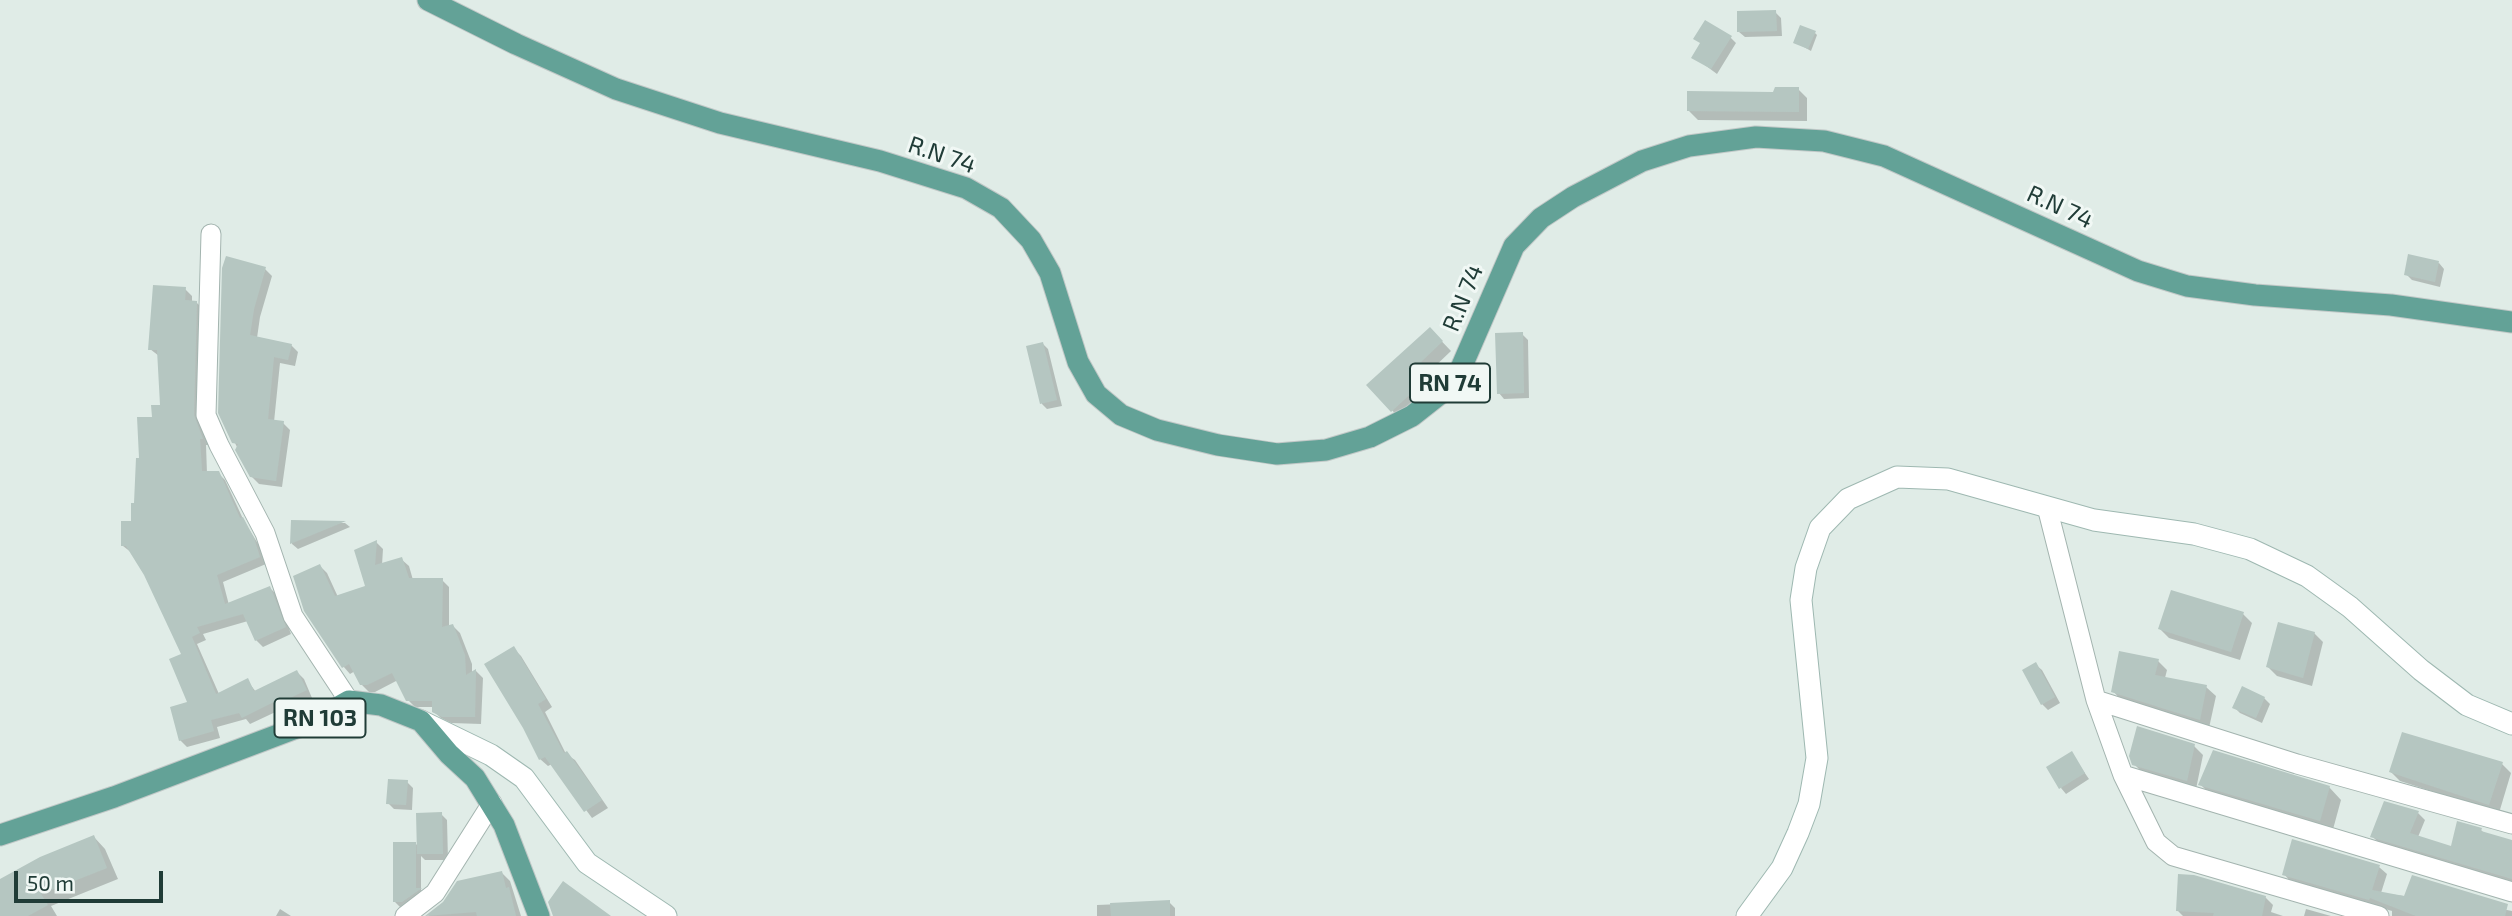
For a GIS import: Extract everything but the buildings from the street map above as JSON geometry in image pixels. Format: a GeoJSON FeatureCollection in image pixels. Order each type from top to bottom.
{"type":"FeatureCollection","features":[{"type":"Feature","properties":{"kind":"main road","name":"R.N 74"},"geometry":{"type":"LineString","coordinates":[[428,0],[516,44],[616,89],[720,122],[880,161],[966,188],[1000,208],[1031,240],[1050,273],[1078,362],[1096,394],[1121,415],[1157,430],[1218,445],[1278,454],[1326,450],[1370,437],[1412,416],[1445,390],[1461,368],[1514,246],[1541,218],[1573,197],[1642,161],[1689,146],[1756,137],[1824,141],[1884,156],[2138,271],[2187,286],[2255,295],[2391,305],[2512,322]]}},
{"type":"Feature","properties":{"kind":"main road","name":"RN 103"},"geometry":{"type":"LineString","coordinates":[[0,835],[114,797],[312,722],[349,701],[381,705],[421,721],[449,754],[475,778],[504,825],[539,916]]}},
{"type":"Feature","properties":{"kind":"street"},"geometry":{"type":"LineString","coordinates":[[211,234],[206,415],[265,533],[293,616],[349,701]]}},
{"type":"Feature","properties":{"kind":"street"},"geometry":{"type":"LineString","coordinates":[[1747,916],[1782,868],[1809,804],[1817,758],[1801,600],[1806,568],[1820,528],[1847,499],[1896,477],[1948,479],[2094,520],[2194,534],[2250,549],[2307,576],[2350,607],[2420,670],[2467,705],[2512,723]]}},
{"type":"Feature","properties":{"kind":"street"},"geometry":{"type":"LineString","coordinates":[[2047,507],[2096,700],[2123,775],[2156,842],[2174,856],[2379,916]]}},
{"type":"Feature","properties":{"kind":"street"},"geometry":{"type":"LineString","coordinates":[[2096,700],[2297,764],[2512,824]]}},
{"type":"Feature","properties":{"kind":"street"},"geometry":{"type":"LineString","coordinates":[[421,721],[491,755],[524,778],[587,863],[666,916]]}},
{"type":"Feature","properties":{"kind":"street"},"geometry":{"type":"LineString","coordinates":[[2123,775],[2512,892]]}},
{"type":"Feature","properties":{"kind":"street"},"geometry":{"type":"LineString","coordinates":[[405,916],[435,893],[492,803]]}}]}
